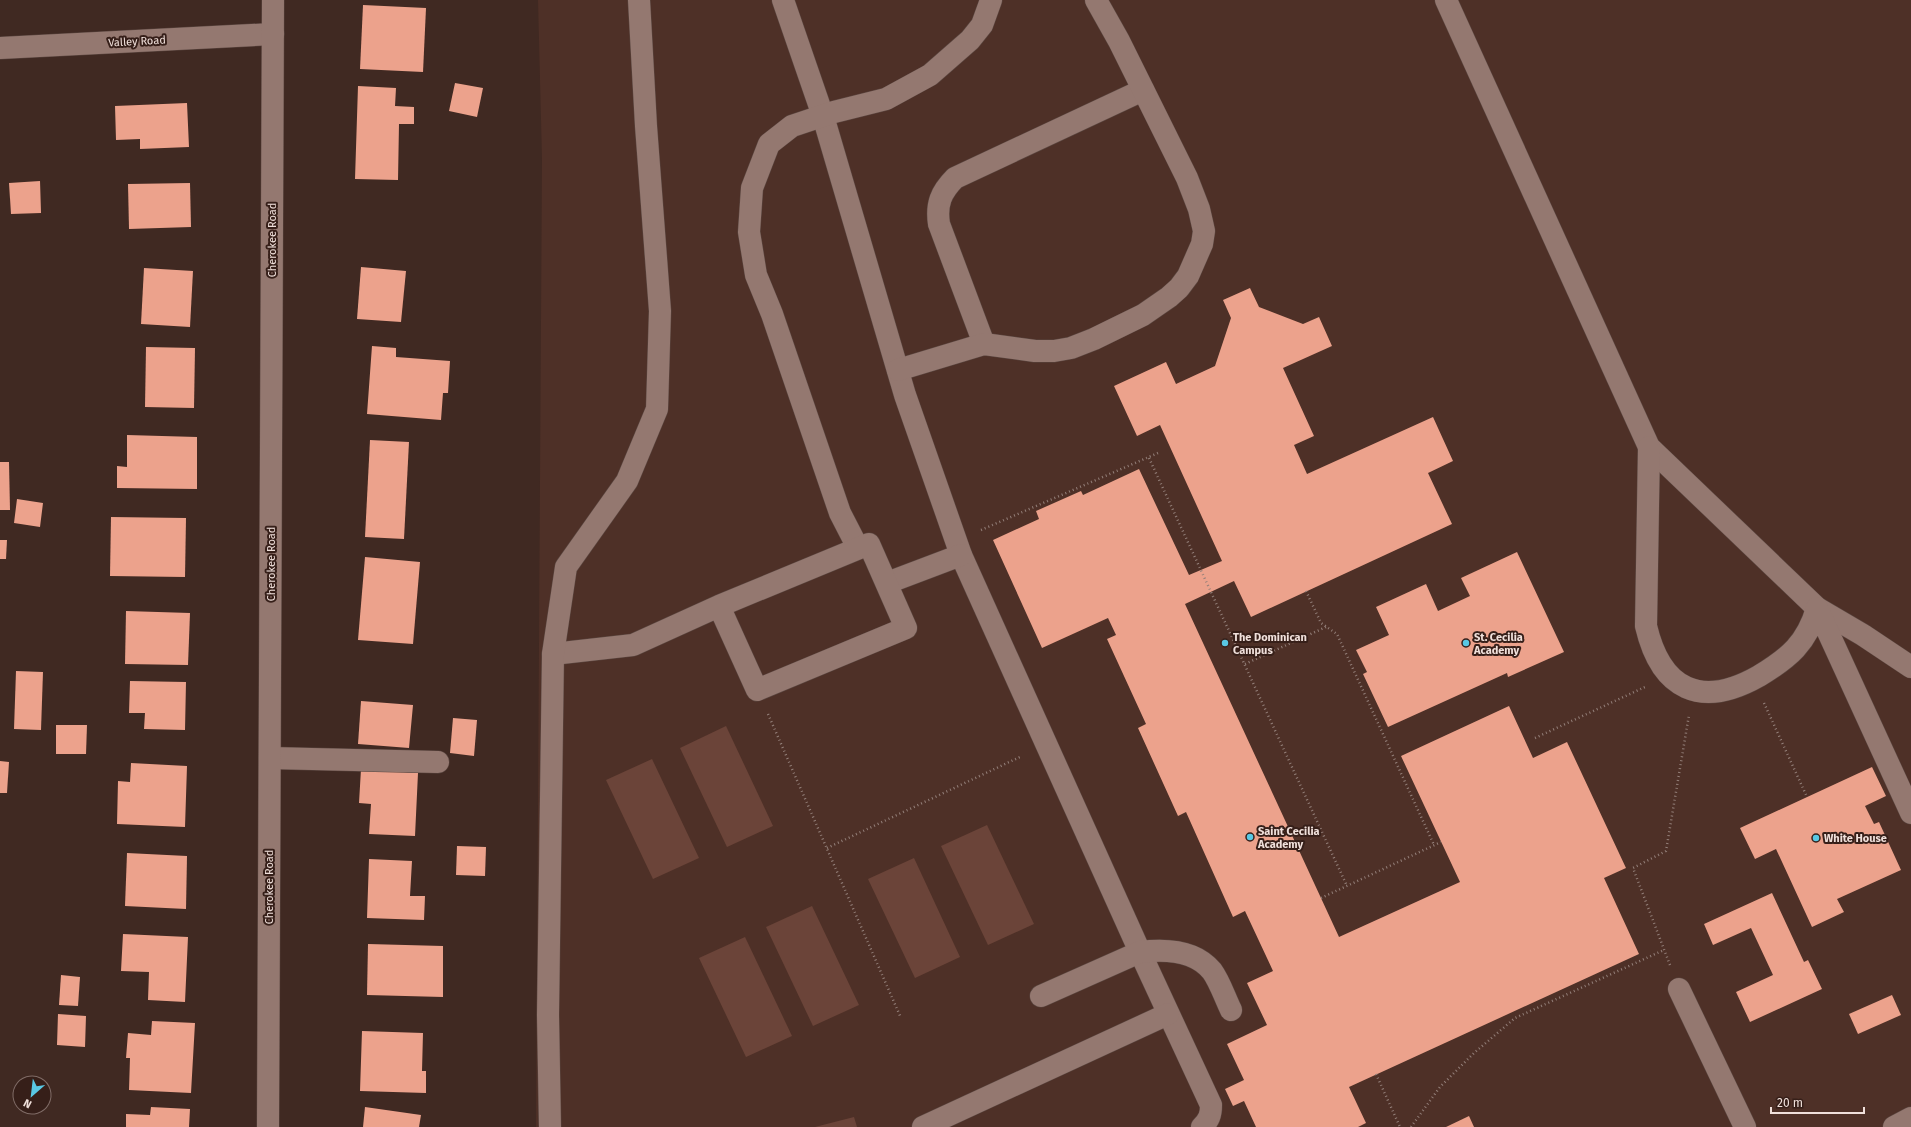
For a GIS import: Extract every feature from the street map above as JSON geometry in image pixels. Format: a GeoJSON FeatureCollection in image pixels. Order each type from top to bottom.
{"type":"FeatureCollection","features":[{"type":"Feature","properties":{"kind":"street","name":"Cherokee Road"},"geometry":{"type":"LineString","coordinates":[[268,1127],[274,0]]}},
{"type":"Feature","properties":{"kind":"street"},"geometry":{"type":"LineString","coordinates":[[550,1127],[548,1015],[553,654],[566,567],[627,481],[658,409],[660,311],[646,126],[639,0]]}},
{"type":"Feature","properties":{"kind":"street"},"geometry":{"type":"LineString","coordinates":[[783,0],[823,116],[898,370],[958,548],[1168,1014],[1211,1105],[1211,1114],[1202,1127]]}},
{"type":"Feature","properties":{"kind":"street"},"geometry":{"type":"LineString","coordinates":[[858,548],[840,513],[772,314],[756,275],[749,232],[752,188],[769,144],[792,126],[886,99],[930,75],[970,40],[982,26],[991,0]]}},
{"type":"Feature","properties":{"kind":"street"},"geometry":{"type":"LineString","coordinates":[[898,370],[984,344],[1035,351],[1054,351],[1071,348],[1094,339],[1142,314],[1169,297],[1180,288],[1188,276],[1202,244],[1204,231],[1193,191],[1119,41],[1096,0]]}},
{"type":"Feature","properties":{"kind":"street"},"geometry":{"type":"LineString","coordinates":[[1446,0],[1649,448],[1816,608],[1863,635],[1911,667]]}},
{"type":"Feature","properties":{"kind":"street","name":"Valley Road"},"geometry":{"type":"LineString","coordinates":[[0,48],[273,34]]}},
{"type":"Feature","properties":{"kind":"street"},"geometry":{"type":"LineString","coordinates":[[984,344],[939,224],[938,207],[940,198],[945,188],[955,178],[1142,90]]}},
{"type":"Feature","properties":{"kind":"street"},"geometry":{"type":"LineString","coordinates":[[1649,448],[1646,626],[1651,646],[1670,676],[1693,691],[1706,693],[1719,692],[1754,679],[1774,667],[1799,646],[1812,624],[1816,608]]}},
{"type":"Feature","properties":{"kind":"street"},"geometry":{"type":"LineString","coordinates":[[553,654],[633,645],[719,606],[870,544],[906,628],[757,690],[719,606]]}},
{"type":"Feature","properties":{"kind":"street"},"geometry":{"type":"LineString","coordinates":[[887,583],[958,548]]}},
{"type":"Feature","properties":{"kind":"street"},"geometry":{"type":"LineString","coordinates":[[1816,608],[1911,813]]}},
{"type":"Feature","properties":{"kind":"street"},"geometry":{"type":"LineString","coordinates":[[270,758],[438,762]]}},
{"type":"Feature","properties":{"kind":"street"},"geometry":{"type":"LineString","coordinates":[[1041,996],[1140,952],[1155,950],[1191,955],[1203,961],[1212,972],[1231,1010]]}},
{"type":"Feature","properties":{"kind":"street"},"geometry":{"type":"LineString","coordinates":[[1679,989],[1745,1127]]}},
{"type":"Feature","properties":{"kind":"street"},"geometry":{"type":"LineString","coordinates":[[923,1127],[1168,1014]]}},
{"type":"Feature","properties":{"kind":"street"},"geometry":{"type":"LineString","coordinates":[[1894,1127],[1911,1118]]}},
{"type":"Feature","properties":{"kind":"path"},"geometry":{"type":"LineString","coordinates":[[958,548],[1158,453]]}},
{"type":"Feature","properties":{"kind":"path"},"geometry":{"type":"LineString","coordinates":[[1149,458],[1347,886]]}},
{"type":"Feature","properties":{"kind":"path"},"geometry":{"type":"LineString","coordinates":[[1306,591],[1321,624],[1337,634],[1434,845]]}},
{"type":"Feature","properties":{"kind":"path"},"geometry":{"type":"LineString","coordinates":[[1245,664],[1326,627]]}},
{"type":"Feature","properties":{"kind":"path"},"geometry":{"type":"LineString","coordinates":[[1535,738],[1670,676]]}},
{"type":"Feature","properties":{"kind":"path"},"geometry":{"type":"LineString","coordinates":[[1754,679],[1807,797]]}},
{"type":"Feature","properties":{"kind":"path"},"geometry":{"type":"LineString","coordinates":[[757,690],[901,1018]]}},
{"type":"Feature","properties":{"kind":"path"},"geometry":{"type":"LineString","coordinates":[[1679,989],[1633,868],[1666,851],[1693,691]]}},
{"type":"Feature","properties":{"kind":"path"},"geometry":{"type":"LineString","coordinates":[[826,848],[1046,745]]}},
{"type":"Feature","properties":{"kind":"path"},"geometry":{"type":"LineString","coordinates":[[1322,898],[1441,842]]}},
{"type":"Feature","properties":{"kind":"path"},"geometry":{"type":"LineString","coordinates":[[1411,1127],[1440,1087],[1474,1053],[1515,1018],[1664,950]]}},
{"type":"Feature","properties":{"kind":"path"},"geometry":{"type":"LineString","coordinates":[[1376,1074],[1400,1127]]}},
{"type":"Feature","properties":{"kind":"shaded area","name":"The Dominican Campus"},"geometry":{"type":"Polygon","coordinates":[[[538,0],[1911,0],[1911,1127],[536,1127],[542,159],[538,0]]]}},
{"type":"Feature","properties":{"kind":"shaded area"},"geometry":{"type":"Polygon","coordinates":[[[726,726],[773,826],[727,847],[680,748],[726,726]]]}},
{"type":"Feature","properties":{"kind":"shaded area"},"geometry":{"type":"Polygon","coordinates":[[[652,759],[699,858],[653,879],[606,780],[652,759]]]}},
{"type":"Feature","properties":{"kind":"shaded area"},"geometry":{"type":"Polygon","coordinates":[[[987,825],[1034,924],[988,945],[941,846],[987,825]]]}},
{"type":"Feature","properties":{"kind":"shaded area"},"geometry":{"type":"Polygon","coordinates":[[[914,858],[960,957],[915,978],[868,879],[914,858]]]}},
{"type":"Feature","properties":{"kind":"shaded area"},"geometry":{"type":"Polygon","coordinates":[[[812,906],[859,1005],[813,1026],[766,927],[812,906]]]}},
{"type":"Feature","properties":{"kind":"shaded area"},"geometry":{"type":"Polygon","coordinates":[[[745,937],[792,1036],[746,1057],[699,958],[745,937]]]}},
{"type":"Feature","properties":{"kind":"shaded area"},"geometry":{"type":"Polygon","coordinates":[[[854,1117],[857,1127],[815,1127],[854,1117]]]}},
{"type":"Feature","properties":{"kind":"building"},"geometry":{"type":"Polygon","coordinates":[[[363,5],[426,8],[423,72],[360,69],[363,5]]]}},
{"type":"Feature","properties":{"kind":"building"},"geometry":{"type":"Polygon","coordinates":[[[455,83],[483,88],[477,117],[449,111],[455,83]]]}},
{"type":"Feature","properties":{"kind":"building"},"geometry":{"type":"Polygon","coordinates":[[[358,86],[396,88],[395,106],[414,107],[414,124],[399,124],[398,180],[355,179],[358,86]]]}},
{"type":"Feature","properties":{"kind":"building"},"geometry":{"type":"Polygon","coordinates":[[[187,103],[189,147],[140,149],[140,139],[116,140],[115,106],[187,103]]]}},
{"type":"Feature","properties":{"kind":"building"},"geometry":{"type":"Polygon","coordinates":[[[40,181],[41,213],[11,214],[9,183],[40,181]]]}},
{"type":"Feature","properties":{"kind":"building"},"geometry":{"type":"Polygon","coordinates":[[[190,183],[191,227],[129,229],[128,184],[190,183]]]}},
{"type":"Feature","properties":{"kind":"building"},"geometry":{"type":"Polygon","coordinates":[[[361,267],[406,271],[401,322],[357,319],[361,267]]]}},
{"type":"Feature","properties":{"kind":"building"},"geometry":{"type":"Polygon","coordinates":[[[144,268],[193,271],[190,327],[141,324],[144,268]]]}},
{"type":"Feature","properties":{"kind":"building"},"geometry":{"type":"Polygon","coordinates":[[[1250,288],[1259,307],[1303,324],[1319,317],[1332,346],[1283,368],[1314,436],[1294,445],[1307,474],[1433,417],[1453,461],[1428,473],[1452,524],[1251,617],[1234,581],[1185,604],[1339,937],[1460,882],[1401,756],[1509,706],[1533,758],[1567,742],[1626,868],[1604,878],[1639,954],[1349,1087],[1366,1123],[1358,1127],[1256,1127],[1244,1101],[1233,1106],[1225,1089],[1244,1080],[1227,1044],[1267,1025],[1247,983],[1273,971],[1245,911],[1233,917],[1186,812],[1178,816],[1138,728],[1146,724],[1107,639],[1116,635],[1108,618],[1042,648],[993,540],[1039,519],[1036,511],[1081,491],[1083,495],[1139,469],[1189,575],[1222,561],[1160,425],[1137,436],[1114,386],[1166,362],[1176,384],[1215,366],[1231,318],[1223,300],[1250,288]]]}},
{"type":"Feature","properties":{"kind":"building"},"geometry":{"type":"Polygon","coordinates":[[[372,346],[396,348],[396,357],[450,361],[448,393],[443,393],[441,420],[367,414],[372,346]]]}},
{"type":"Feature","properties":{"kind":"building"},"geometry":{"type":"Polygon","coordinates":[[[146,347],[195,348],[194,408],[145,407],[146,347]]]}},
{"type":"Feature","properties":{"kind":"building"},"geometry":{"type":"Polygon","coordinates":[[[127,435],[197,437],[197,489],[117,488],[117,466],[127,467],[127,435]]]}},
{"type":"Feature","properties":{"kind":"building"},"geometry":{"type":"Polygon","coordinates":[[[370,440],[409,442],[404,539],[365,537],[370,440]]]}},
{"type":"Feature","properties":{"kind":"building"},"geometry":{"type":"Polygon","coordinates":[[[0,462],[9,462],[10,510],[0,510],[0,462]]]}},
{"type":"Feature","properties":{"kind":"building"},"geometry":{"type":"Polygon","coordinates":[[[17,499],[43,503],[40,527],[14,523],[17,499]]]}},
{"type":"Feature","properties":{"kind":"building"},"geometry":{"type":"Polygon","coordinates":[[[111,517],[186,518],[185,577],[110,576],[111,517]]]}},
{"type":"Feature","properties":{"kind":"building"},"geometry":{"type":"Polygon","coordinates":[[[0,540],[7,540],[6,559],[0,559],[0,540]]]}},
{"type":"Feature","properties":{"kind":"building","name":"St. Cecilia Academy"},"geometry":{"type":"Polygon","coordinates":[[[1517,552],[1564,652],[1508,677],[1507,673],[1388,727],[1363,674],[1367,672],[1356,650],[1389,635],[1376,607],[1426,584],[1438,611],[1470,596],[1461,578],[1517,552]]]}},
{"type":"Feature","properties":{"kind":"building"},"geometry":{"type":"Polygon","coordinates":[[[365,557],[420,562],[413,644],[358,640],[365,557]]]}},
{"type":"Feature","properties":{"kind":"building"},"geometry":{"type":"Polygon","coordinates":[[[126,611],[190,613],[188,665],[125,664],[126,611]]]}},
{"type":"Feature","properties":{"kind":"building"},"geometry":{"type":"Polygon","coordinates":[[[16,671],[43,672],[41,730],[14,729],[16,671]]]}},
{"type":"Feature","properties":{"kind":"building"},"geometry":{"type":"Polygon","coordinates":[[[130,681],[186,682],[185,730],[144,729],[145,713],[129,713],[130,681]]]}},
{"type":"Feature","properties":{"kind":"building"},"geometry":{"type":"Polygon","coordinates":[[[361,701],[413,705],[409,748],[358,744],[361,701]]]}},
{"type":"Feature","properties":{"kind":"building"},"geometry":{"type":"Polygon","coordinates":[[[453,718],[477,720],[474,756],[450,753],[453,718]]]}},
{"type":"Feature","properties":{"kind":"building"},"geometry":{"type":"Polygon","coordinates":[[[56,725],[87,725],[86,754],[56,754],[56,725]]]}},
{"type":"Feature","properties":{"kind":"building"},"geometry":{"type":"Polygon","coordinates":[[[0,761],[9,762],[7,793],[0,793],[0,761]]]}},
{"type":"Feature","properties":{"kind":"building"},"geometry":{"type":"Polygon","coordinates":[[[131,763],[187,766],[185,827],[117,824],[118,781],[130,782],[131,763]]]}},
{"type":"Feature","properties":{"kind":"building","name":"White House"},"geometry":{"type":"Polygon","coordinates":[[[1872,767],[1886,796],[1865,806],[1874,824],[1879,822],[1901,870],[1837,899],[1844,912],[1812,927],[1776,849],[1755,859],[1740,828],[1872,767]]]}},
{"type":"Feature","properties":{"kind":"building"},"geometry":{"type":"Polygon","coordinates":[[[361,769],[418,773],[415,836],[369,834],[371,804],[359,803],[361,769]]]}},
{"type":"Feature","properties":{"kind":"building"},"geometry":{"type":"Polygon","coordinates":[[[457,846],[486,847],[485,876],[456,875],[457,846]]]}},
{"type":"Feature","properties":{"kind":"building"},"geometry":{"type":"Polygon","coordinates":[[[127,853],[187,856],[186,909],[125,906],[127,853]]]}},
{"type":"Feature","properties":{"kind":"building"},"geometry":{"type":"Polygon","coordinates":[[[369,859],[412,861],[410,896],[425,896],[424,920],[367,918],[369,859]]]}},
{"type":"Feature","properties":{"kind":"building"},"geometry":{"type":"Polygon","coordinates":[[[1772,893],[1804,962],[1808,960],[1822,989],[1750,1022],[1736,992],[1773,975],[1751,928],[1713,945],[1704,924],[1772,893]]]}},
{"type":"Feature","properties":{"kind":"building"},"geometry":{"type":"Polygon","coordinates":[[[123,934],[188,937],[185,1002],[148,1000],[149,972],[121,971],[123,934]]]}},
{"type":"Feature","properties":{"kind":"building"},"geometry":{"type":"Polygon","coordinates":[[[368,944],[443,946],[443,997],[367,995],[368,944]]]}},
{"type":"Feature","properties":{"kind":"building"},"geometry":{"type":"Polygon","coordinates":[[[61,975],[80,977],[78,1006],[59,1005],[61,975]]]}},
{"type":"Feature","properties":{"kind":"building"},"geometry":{"type":"Polygon","coordinates":[[[1892,995],[1901,1015],[1858,1034],[1849,1014],[1892,995]]]}},
{"type":"Feature","properties":{"kind":"building"},"geometry":{"type":"Polygon","coordinates":[[[58,1014],[86,1016],[85,1047],[57,1045],[58,1014]]]}},
{"type":"Feature","properties":{"kind":"building"},"geometry":{"type":"Polygon","coordinates":[[[152,1021],[195,1023],[191,1093],[129,1090],[130,1058],[126,1058],[128,1033],[151,1035],[152,1021]]]}},
{"type":"Feature","properties":{"kind":"building"},"geometry":{"type":"Polygon","coordinates":[[[362,1031],[423,1033],[422,1071],[426,1071],[426,1093],[360,1091],[362,1031]]]}},
{"type":"Feature","properties":{"kind":"building"},"geometry":{"type":"Polygon","coordinates":[[[151,1107],[190,1109],[189,1127],[126,1127],[126,1114],[150,1115],[151,1107]]]}},
{"type":"Feature","properties":{"kind":"building"},"geometry":{"type":"Polygon","coordinates":[[[365,1107],[421,1115],[419,1127],[363,1127],[365,1107]]]}},
{"type":"Feature","properties":{"kind":"building"},"geometry":{"type":"Polygon","coordinates":[[[1469,1116],[1474,1127],[1446,1127],[1469,1116]]]}},
{"type":"Feature","properties":{"kind":"place","name":"The Dominican Campus"},"geometry":{"type":"Point","coordinates":[1225,643]}},
{"type":"Feature","properties":{"kind":"place","name":"St. Cecilia Academy"},"geometry":{"type":"Point","coordinates":[1466,643]}},
{"type":"Feature","properties":{"kind":"place","name":"Saint Cecilia Academy"},"geometry":{"type":"Point","coordinates":[1250,837]}},
{"type":"Feature","properties":{"kind":"place","name":"White House"},"geometry":{"type":"Point","coordinates":[1816,838]}}]}
